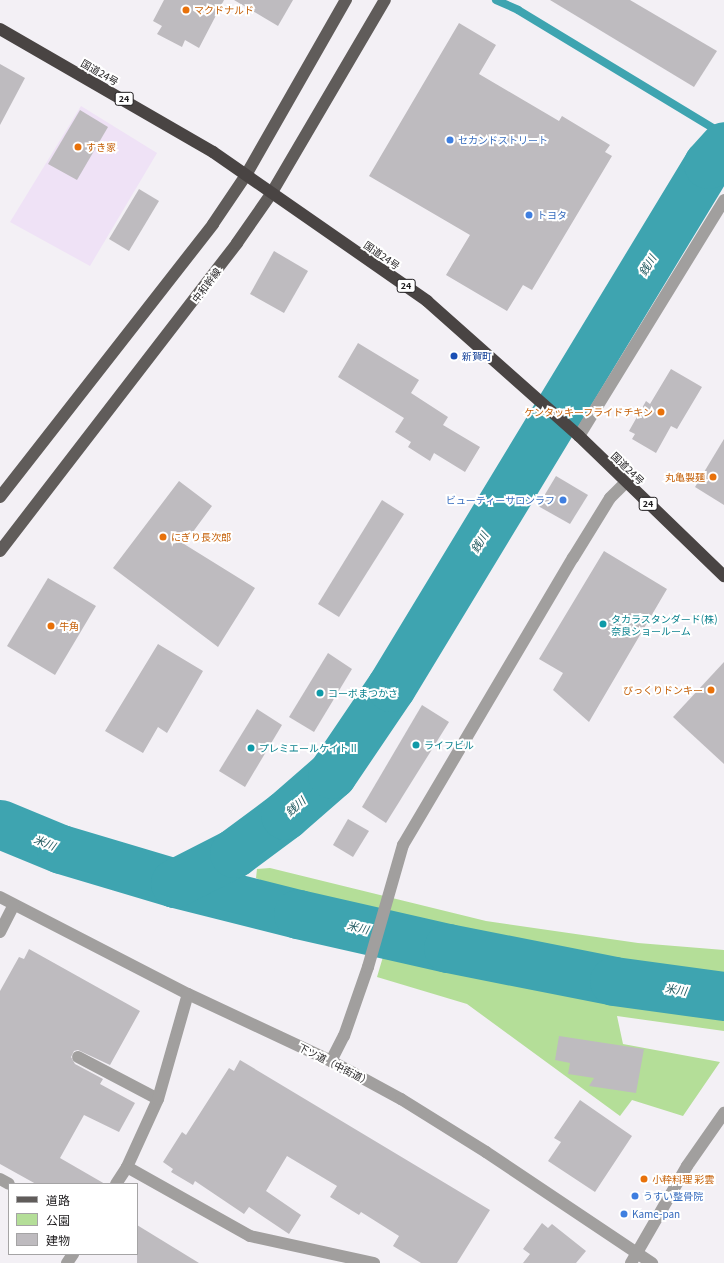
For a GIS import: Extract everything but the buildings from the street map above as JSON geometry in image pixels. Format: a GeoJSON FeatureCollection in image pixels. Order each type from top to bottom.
{"type":"FeatureCollection","features":[{"type":"Feature","properties":{"kind":"highway","name":"国道24号"},"geometry":{"type":"LineString","coordinates":[[0,28],[165,123],[246,175],[271,194],[427,301],[576,434],[625,483],[724,576]]}},
{"type":"Feature","properties":{"kind":"main road"},"geometry":{"type":"LineString","coordinates":[[0,497],[213,224],[246,175],[346,0]]}},
{"type":"Feature","properties":{"kind":"main road","name":"中和幹線"},"geometry":{"type":"LineString","coordinates":[[0,551],[177,324],[271,194],[385,0]]}},
{"type":"Feature","properties":{"kind":"street"},"geometry":{"type":"LineString","coordinates":[[576,434],[724,200]]}},
{"type":"Feature","properties":{"kind":"street"},"geometry":{"type":"LineString","coordinates":[[331,1061],[344,1036],[368,967],[402,845],[577,551],[610,498],[625,483]]}},
{"type":"Feature","properties":{"kind":"street","name":"下ツ道（中街道）"},"geometry":{"type":"LineString","coordinates":[[0,897],[188,994],[331,1061],[486,1152],[634,1258],[652,1263]]}},
{"type":"Feature","properties":{"kind":"street"},"geometry":{"type":"LineString","coordinates":[[0,932],[14,905]]}},
{"type":"Feature","properties":{"kind":"street"},"geometry":{"type":"LineString","coordinates":[[117,1183],[127,1167],[158,1099],[188,994]]}},
{"type":"Feature","properties":{"kind":"street"},"geometry":{"type":"LineString","coordinates":[[78,1057],[158,1099]]}},
{"type":"Feature","properties":{"kind":"street"},"geometry":{"type":"LineString","coordinates":[[634,1258],[687,1166],[724,1113]]}},
{"type":"Feature","properties":{"kind":"street"},"geometry":{"type":"LineString","coordinates":[[127,1167],[250,1236],[374,1263]]}},
{"type":"Feature","properties":{"kind":"shaded area"},"geometry":{"type":"Polygon","coordinates":[[[81,106],[157,153],[90,266],[10,222],[81,106]]]}},
{"type":"Feature","properties":{"kind":"green space"},"geometry":{"type":"Polygon","coordinates":[[[270,868],[486,921],[638,943],[724,950],[724,985],[589,968],[308,902],[256,878],[257,869],[270,868]]]}},
{"type":"Feature","properties":{"kind":"green space"},"geometry":{"type":"Polygon","coordinates":[[[385,950],[562,991],[724,1012],[724,1031],[617,1016],[623,1044],[720,1062],[683,1116],[632,1100],[620,1116],[467,1004],[377,977],[385,950]]]}},
{"type":"Feature","properties":{"kind":"waterway"},"geometry":{"type":"LineString","coordinates":[[496,0],[518,10],[724,135]]}},
{"type":"Feature","properties":{"kind":"waterway","name":"銭川"},"geometry":{"type":"LineString","coordinates":[[175,883],[234,853],[285,815],[332,774],[391,687],[708,164],[724,146]]}},
{"type":"Feature","properties":{"kind":"waterway","name":"米川"},"geometry":{"type":"LineString","coordinates":[[0,824],[61,849],[175,883],[298,914],[448,948],[614,981],[724,996]]}},
{"type":"Feature","properties":{"kind":"place","name":"マクドナルド"},"geometry":{"type":"Point","coordinates":[186,10]}},
{"type":"Feature","properties":{"kind":"place","name":"セカンドストリート"},"geometry":{"type":"Point","coordinates":[450,140]}},
{"type":"Feature","properties":{"kind":"place","name":"すき家"},"geometry":{"type":"Point","coordinates":[78,147]}},
{"type":"Feature","properties":{"kind":"place","name":"トヨタ"},"geometry":{"type":"Point","coordinates":[529,215]}},
{"type":"Feature","properties":{"kind":"place","name":"新賀町"},"geometry":{"type":"Point","coordinates":[454,356]}},
{"type":"Feature","properties":{"kind":"place","name":"ケンタッキーフライドチキン"},"geometry":{"type":"Point","coordinates":[661,412]}},
{"type":"Feature","properties":{"kind":"place","name":"丸亀製麺"},"geometry":{"type":"Point","coordinates":[713,477]}},
{"type":"Feature","properties":{"kind":"place","name":"ビューティーサロンラフ"},"geometry":{"type":"Point","coordinates":[563,500]}},
{"type":"Feature","properties":{"kind":"place","name":"にぎり長次郎"},"geometry":{"type":"Point","coordinates":[163,537]}},
{"type":"Feature","properties":{"kind":"place","name":"タカラスタンダード(株) 奈良ショールーム"},"geometry":{"type":"Point","coordinates":[603,624]}},
{"type":"Feature","properties":{"kind":"place","name":"牛角"},"geometry":{"type":"Point","coordinates":[51,626]}},
{"type":"Feature","properties":{"kind":"place","name":"びっくりドンキー"},"geometry":{"type":"Point","coordinates":[711,690]}},
{"type":"Feature","properties":{"kind":"place","name":"コーポまつかさ"},"geometry":{"type":"Point","coordinates":[320,693]}},
{"type":"Feature","properties":{"kind":"place","name":"ライフビル"},"geometry":{"type":"Point","coordinates":[416,745]}},
{"type":"Feature","properties":{"kind":"place","name":"プレミエールケイトⅡ"},"geometry":{"type":"Point","coordinates":[251,748]}},
{"type":"Feature","properties":{"kind":"place","name":"小粋料理 彩雲"},"geometry":{"type":"Point","coordinates":[644,1179]}},
{"type":"Feature","properties":{"kind":"place","name":"うすい整骨院"},"geometry":{"type":"Point","coordinates":[635,1196]}},
{"type":"Feature","properties":{"kind":"place","name":"Kame-pan"},"geometry":{"type":"Point","coordinates":[624,1214]}}]}
